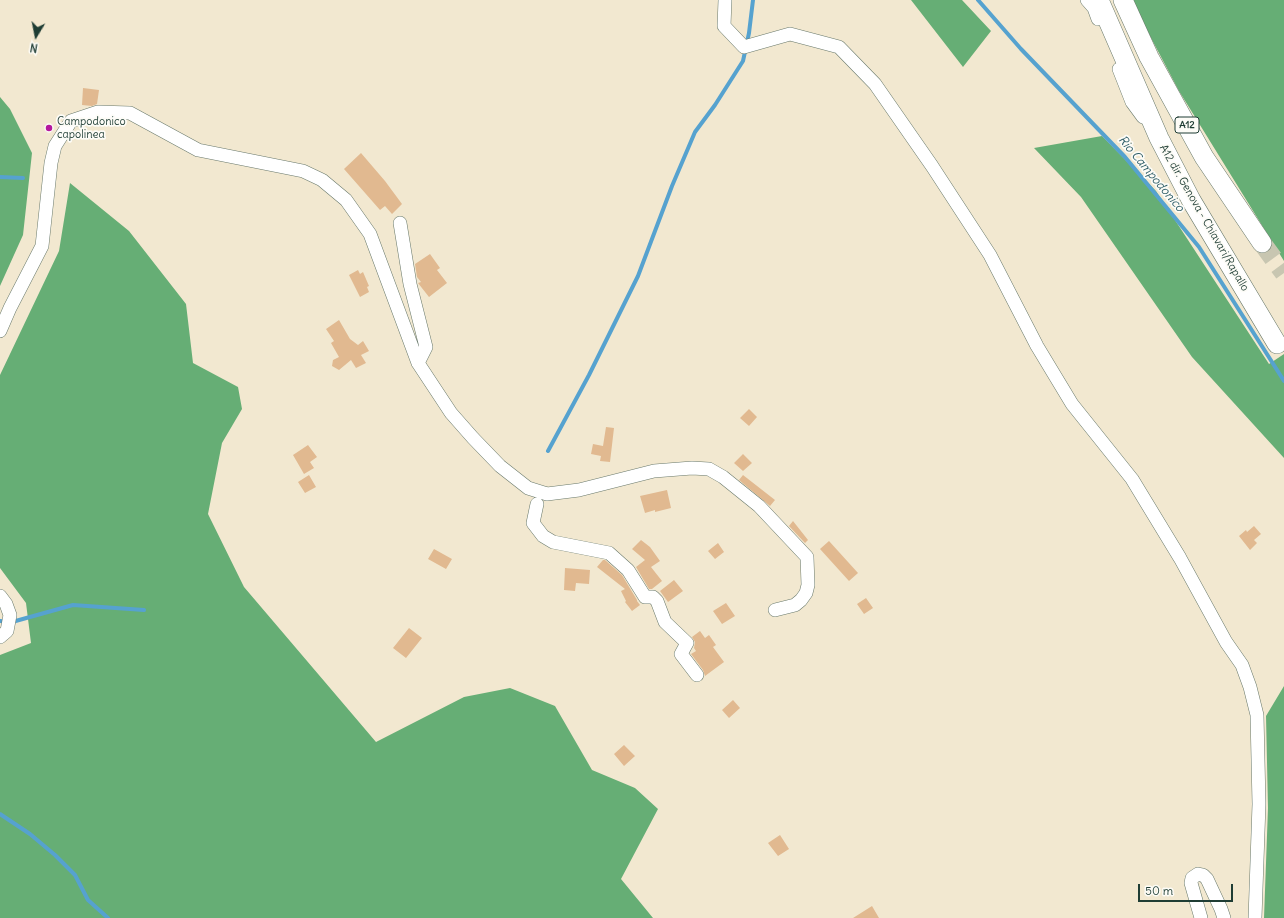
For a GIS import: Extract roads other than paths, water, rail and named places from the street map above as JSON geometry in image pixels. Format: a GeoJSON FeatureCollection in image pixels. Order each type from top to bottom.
{"type":"FeatureCollection","features":[{"type":"Feature","properties":{"kind":"highway","name":"A12 dir. Genova - Chiavari/Rapallo"},"geometry":{"type":"LineString","coordinates":[[1099,0],[1159,138],[1191,200],[1277,344]]}},
{"type":"Feature","properties":{"kind":"highway","name":"A12"},"geometry":{"type":"LineString","coordinates":[[1123,0],[1149,56],[1204,157],[1262,242]]}},
{"type":"Feature","properties":{"kind":"street"},"geometry":{"type":"LineString","coordinates":[[725,0],[724,26],[744,47],[790,34],[839,47],[875,84],[932,166],[990,255],[1037,346],[1072,404],[1132,479],[1180,558],[1226,642],[1242,665],[1250,687],[1257,715],[1259,804],[1254,918]]}},
{"type":"Feature","properties":{"kind":"street"},"geometry":{"type":"LineString","coordinates":[[1087,0],[1094,8],[1132,102],[1159,138]]}},
{"type":"Feature","properties":{"kind":"street"},"geometry":{"type":"LineString","coordinates":[[0,331],[10,308],[42,246],[51,163],[55,146],[71,121],[98,112],[130,113],[198,150],[303,171],[322,180],[346,200],[370,234],[418,363],[451,413],[500,466],[528,488],[547,494],[567,493],[654,471],[692,468],[709,469],[723,477],[759,506],[808,557],[808,585],[806,593],[795,605],[775,610]]}},
{"type":"Feature","properties":{"kind":"street"},"geometry":{"type":"LineString","coordinates":[[400,223],[410,284],[426,347],[418,363]]}},
{"type":"Feature","properties":{"kind":"street"},"geometry":{"type":"LineString","coordinates":[[537,504],[533,523],[543,536],[553,542],[609,553],[628,570],[645,597],[653,597],[657,602],[665,622],[687,643],[682,654],[697,675]]}},
{"type":"Feature","properties":{"kind":"street"},"geometry":{"type":"LineString","coordinates":[[0,596],[6,604],[10,615],[7,631],[0,637]]}},
{"type":"Feature","properties":{"kind":"street"},"geometry":{"type":"LineString","coordinates":[[1201,918],[1191,883],[1192,878],[1198,874],[1203,875],[1207,879],[1221,908],[1224,918]]}},
{"type":"Feature","properties":{"kind":"waterway"},"geometry":{"type":"LineString","coordinates":[[548,451],[589,375],[638,276],[672,186],[695,132],[715,105],[743,61],[749,33],[753,0]]}},
{"type":"Feature","properties":{"kind":"waterway","name":"Rio Campodonico"},"geometry":{"type":"LineString","coordinates":[[978,0],[1021,49],[1125,157],[1199,247],[1284,381]]}},
{"type":"Feature","properties":{"kind":"waterway"},"geometry":{"type":"LineString","coordinates":[[0,177],[23,178]]}},
{"type":"Feature","properties":{"kind":"waterway"},"geometry":{"type":"LineString","coordinates":[[0,621],[12,622],[73,605],[144,610]]}},
{"type":"Feature","properties":{"kind":"waterway"},"geometry":{"type":"LineString","coordinates":[[0,814],[30,834],[55,855],[75,875],[88,900],[108,918]]}},
{"type":"Feature","properties":{"kind":"tunnel"},"geometry":{"type":"LineString","coordinates":[[1262,243],[1284,273]]}},
{"type":"Feature","properties":{"kind":"place","name":"Campodonico capolinea"},"geometry":{"type":"Point","coordinates":[49,128]}}]}
